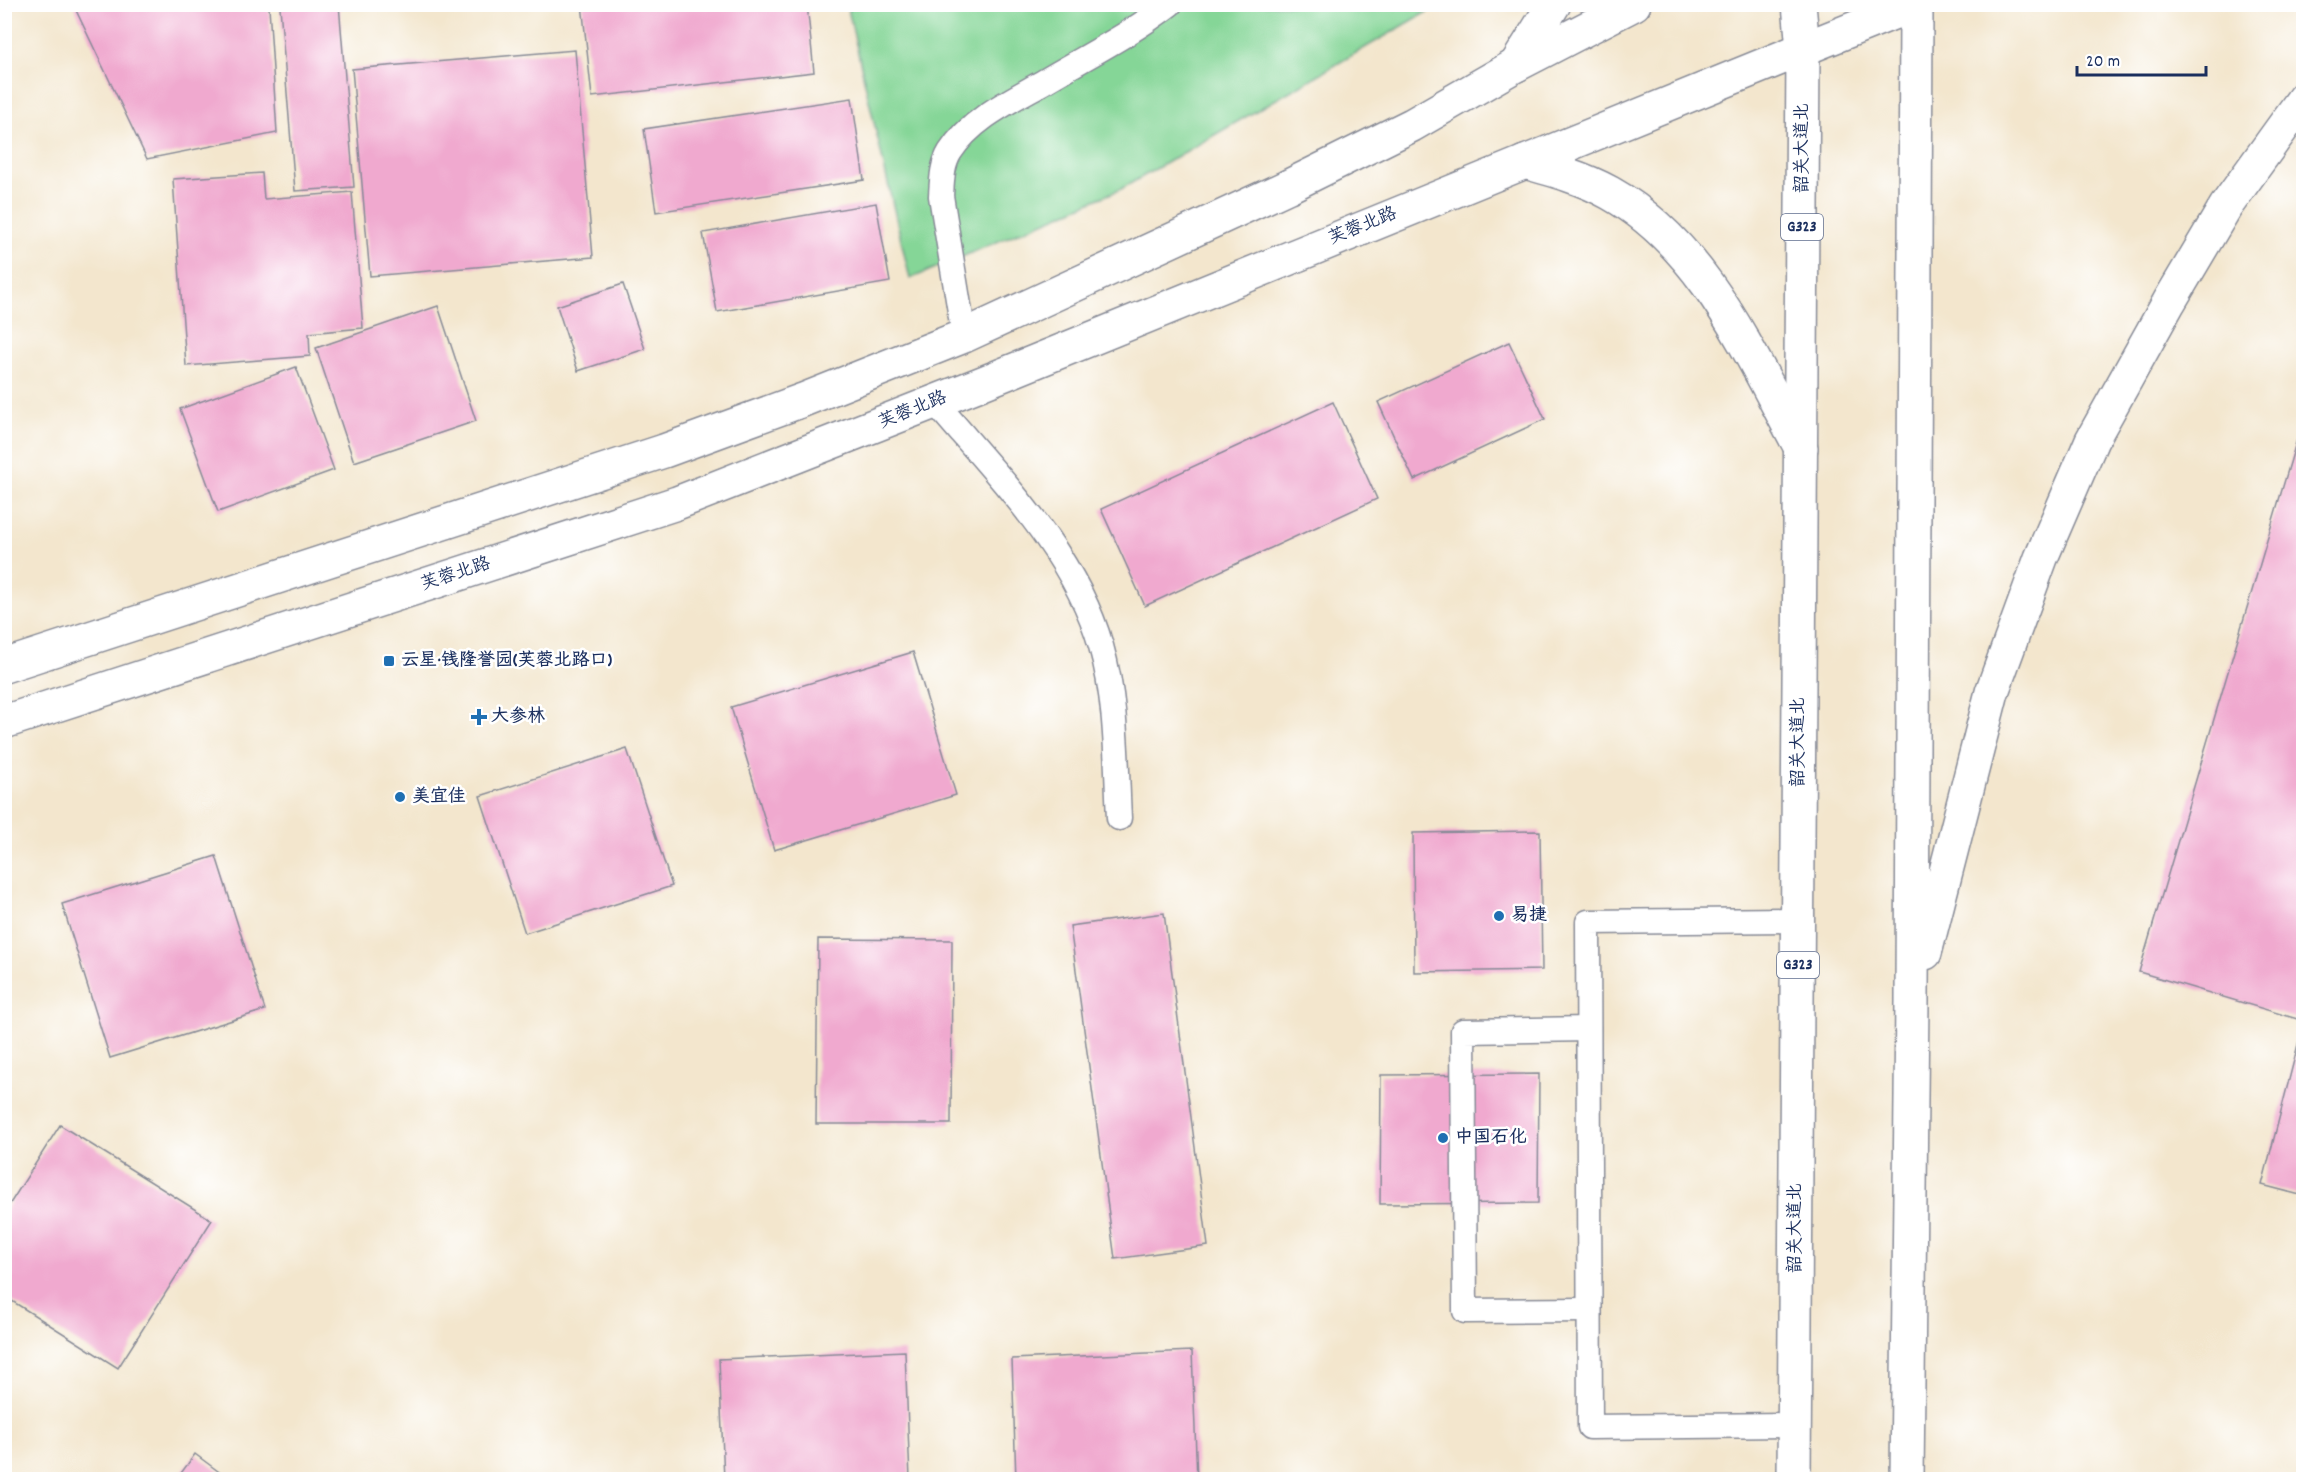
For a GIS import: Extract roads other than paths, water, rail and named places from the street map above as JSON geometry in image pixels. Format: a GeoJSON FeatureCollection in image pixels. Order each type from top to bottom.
{"type":"FeatureCollection","features":[{"type":"Feature","properties":{"kind":"main road"},"geometry":{"type":"LineString","coordinates":[[1515,65],[1554,4]]}},
{"type":"Feature","properties":{"kind":"main road"},"geometry":{"type":"LineString","coordinates":[[4,666],[664,451],[803,400],[964,336],[1287,187],[1412,125],[1515,65],[1634,4]]}},
{"type":"Feature","properties":{"kind":"main road","name":"韶关大道北"},"geometry":{"type":"LineString","coordinates":[[1794,1479],[1802,450],[1803,49],[1799,4]]}},
{"type":"Feature","properties":{"kind":"main road"},"geometry":{"type":"LineString","coordinates":[[1906,1479],[1912,1001],[1915,4]]}},
{"type":"Feature","properties":{"kind":"main road","name":"芙蓉北路"},"geometry":{"type":"LineString","coordinates":[[4,722],[677,503],[935,402],[1915,4]]}},
{"type":"Feature","properties":{"kind":"main road"},"geometry":{"type":"LineString","coordinates":[[1912,1001],[1992,692],[2041,558],[2087,451],[2169,302],[2226,206],[2304,98]]}},
{"type":"Feature","properties":{"kind":"main road"},"geometry":{"type":"LineString","coordinates":[[1525,162],[1575,176],[1610,193],[1647,217],[1681,251],[1714,291],[1802,450]]}},
{"type":"Feature","properties":{"kind":"lane"},"geometry":{"type":"LineString","coordinates":[[964,336],[942,196],[942,173],[950,152],[968,131],[991,112],[1145,23],[1170,4]]}},
{"type":"Feature","properties":{"kind":"lane"},"geometry":{"type":"LineString","coordinates":[[935,402],[1046,537],[1082,598],[1101,645],[1114,713],[1119,818]]}},
{"type":"Feature","properties":{"kind":"lane"},"geometry":{"type":"LineString","coordinates":[[1795,1425],[1590,1427],[1588,922],[1798,920]]}},
{"type":"Feature","properties":{"kind":"lane"},"geometry":{"type":"LineString","coordinates":[[1588,1029],[1463,1031],[1465,1311],[1590,1310]]}},
{"type":"Feature","properties":{"kind":"place","name":"云星·钱隆誉园(芙蓉北路口)"},"geometry":{"type":"Point","coordinates":[389,661]}},
{"type":"Feature","properties":{"kind":"place","name":"大参林"},"geometry":{"type":"Point","coordinates":[479,717]}},
{"type":"Feature","properties":{"kind":"place","name":"美宜佳"},"geometry":{"type":"Point","coordinates":[400,797]}},
{"type":"Feature","properties":{"kind":"place","name":"易捷"},"geometry":{"type":"Point","coordinates":[1499,916]}},
{"type":"Feature","properties":{"kind":"place","name":"中国石化"},"geometry":{"type":"Point","coordinates":[1443,1138]}}]}
